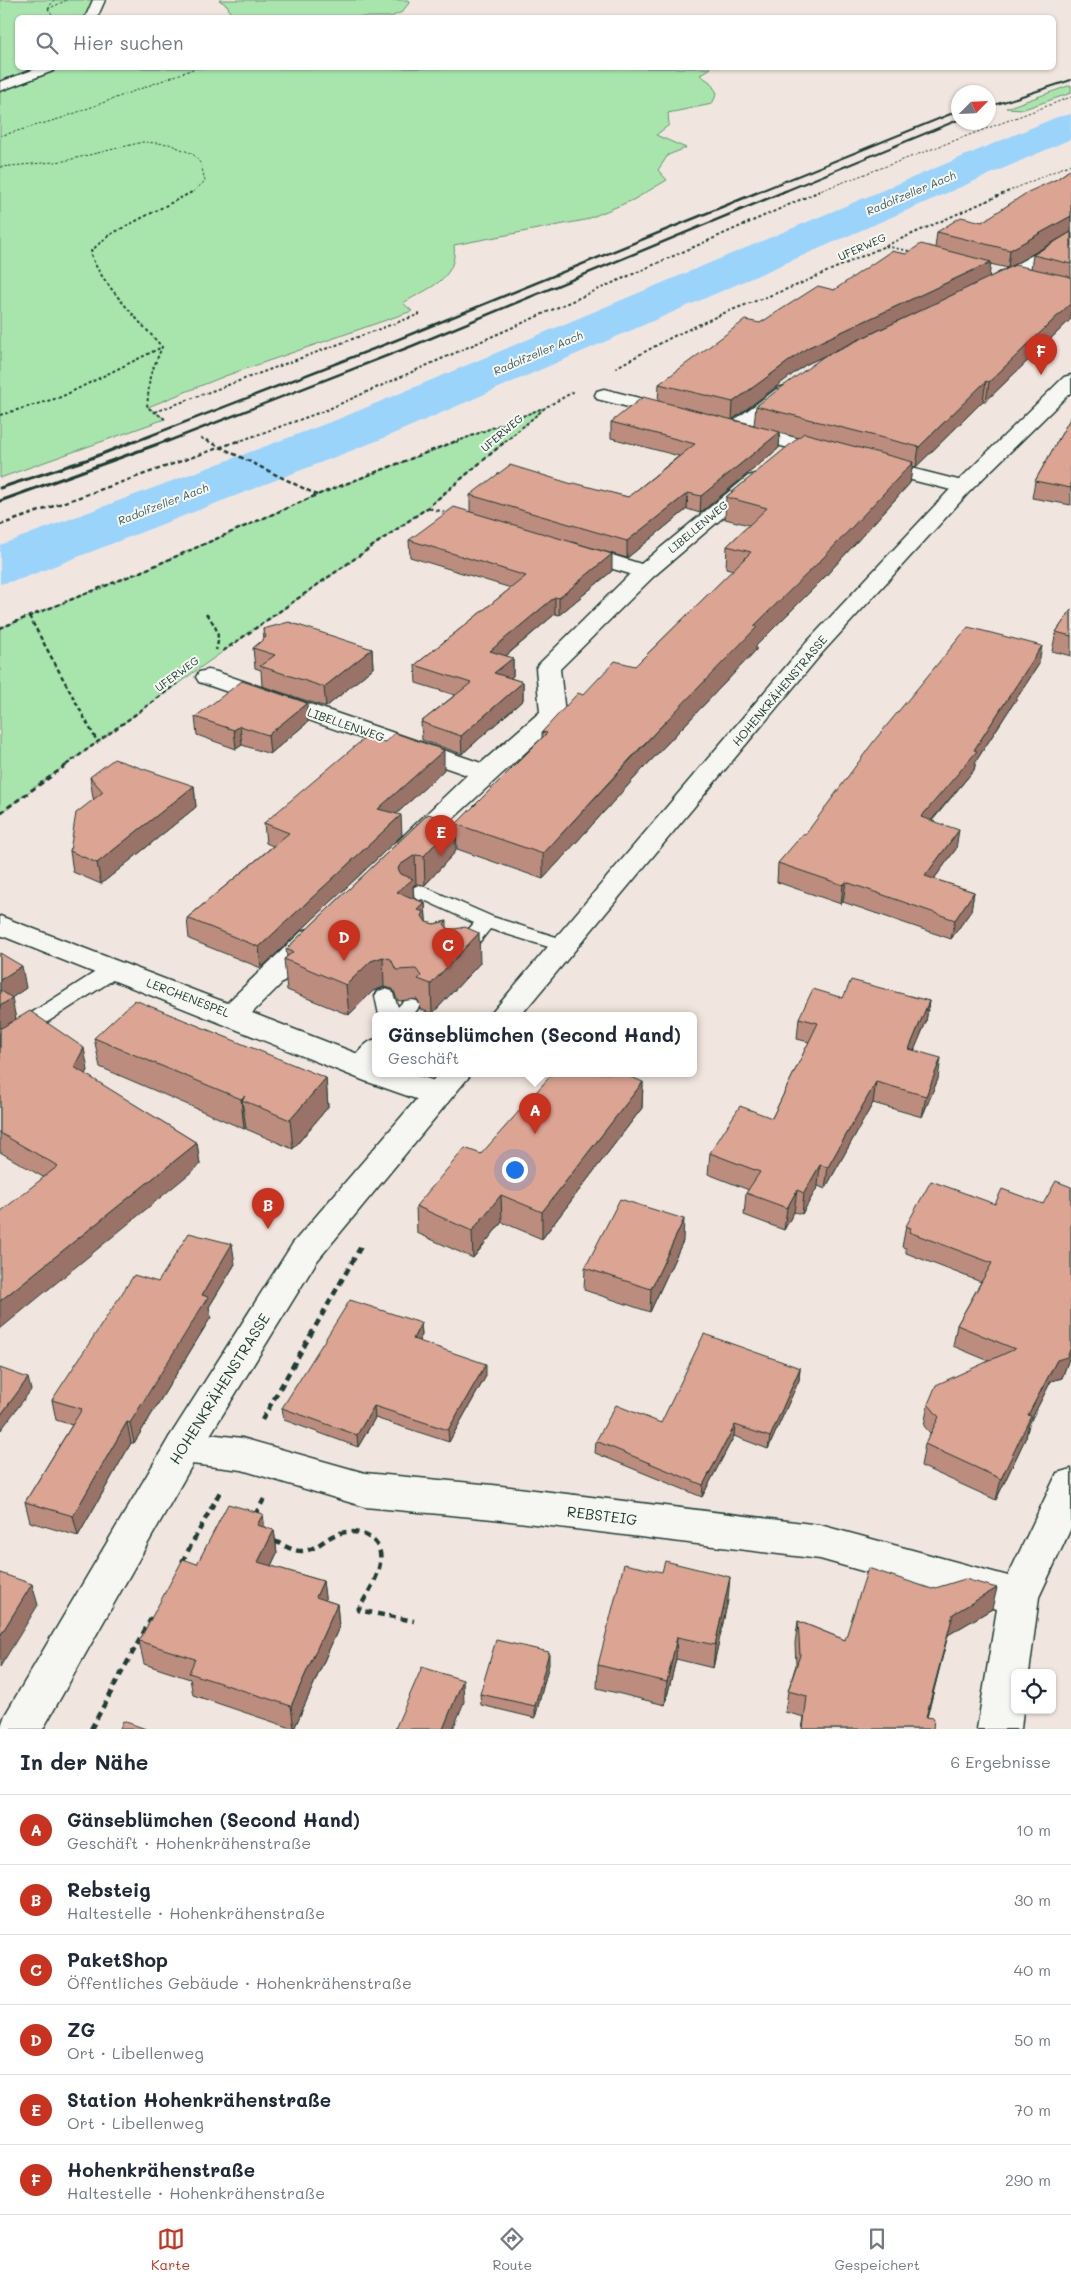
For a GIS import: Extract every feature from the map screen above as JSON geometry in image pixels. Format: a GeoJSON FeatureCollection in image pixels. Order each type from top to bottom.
{"type":"FeatureCollection","features":[{"type":"Feature","properties":{"kind":"street"},"geometry":{"type":"LineString","coordinates":[[92,15],[99,0]]}},
{"type":"Feature","properties":{"kind":"street"},"geometry":{"type":"LineString","coordinates":[[0,87],[43,70]]}},
{"type":"Feature","properties":{"kind":"street"},"geometry":{"type":"LineString","coordinates":[[974,293],[1009,276],[1071,240]]}},
{"type":"Feature","properties":{"kind":"street"},"geometry":{"type":"LineString","coordinates":[[982,269],[1027,280]]}},
{"type":"Feature","properties":{"kind":"street","name":"HOHENKRÄHENSTRASSE"},"geometry":{"type":"LineString","coordinates":[[508,1012],[814,648],[964,487],[1071,381]]}},
{"type":"Feature","properties":{"kind":"street"},"geometry":{"type":"LineString","coordinates":[[798,383],[726,426],[964,487]]}},
{"type":"Feature","properties":{"kind":"street"},"geometry":{"type":"LineString","coordinates":[[604,395],[688,416]]}},
{"type":"Feature","properties":{"kind":"street","name":"LIBELLENWEG"},"geometry":{"type":"LineString","coordinates":[[392,860],[484,773],[553,714],[548,668],[645,572],[798,445]]}},
{"type":"Feature","properties":{"kind":"street"},"geometry":{"type":"LineString","coordinates":[[554,544],[645,572]]}},
{"type":"Feature","properties":{"kind":"street","name":"LIBELLENWEG"},"geometry":{"type":"LineString","coordinates":[[208,677],[484,773]]}},
{"type":"Feature","properties":{"kind":"street"},"geometry":{"type":"LineString","coordinates":[[232,1015],[329,920]]}},
{"type":"Feature","properties":{"kind":"street","name":"LERCHENESPEL"},"geometry":{"type":"LineString","coordinates":[[0,925],[232,1015],[372,1064]]}},
{"type":"Feature","properties":{"kind":"street","name":"LERCHENESPEL"},"geometry":{"type":"LineString","coordinates":[[420,1077],[446,1084]]}},
{"type":"Feature","properties":{"kind":"street","name":"HOHENKRÄHENSTRASSE"},"geometry":{"type":"LineString","coordinates":[[20,1729],[183,1447],[305,1252],[446,1084]]}},
{"type":"Feature","properties":{"kind":"street","name":"REBSTEIG"},"geometry":{"type":"LineString","coordinates":[[183,1447],[242,1454],[365,1490],[503,1504],[820,1542],[1019,1597]]}},
{"type":"Feature","properties":{"kind":"street"},"geometry":{"type":"LineString","coordinates":[[999,1729],[1019,1597],[1071,1485]]}},
{"type":"Feature","properties":{"kind":"lane"},"geometry":{"type":"LineString","coordinates":[[411,898],[420,891],[482,926],[565,946]]}},
{"type":"Feature","properties":{"kind":"lane"},"geometry":{"type":"LineString","coordinates":[[450,949],[482,926]]}},
{"type":"Feature","properties":{"kind":"lane"},"geometry":{"type":"LineString","coordinates":[[0,1043],[115,969]]}},
{"type":"Feature","properties":{"kind":"path"},"geometry":{"type":"LineString","coordinates":[[48,9],[54,0]]}},
{"type":"Feature","properties":{"kind":"path"},"geometry":{"type":"LineString","coordinates":[[48,9],[68,0]]}},
{"type":"Feature","properties":{"kind":"path"},"geometry":{"type":"LineString","coordinates":[[48,9],[53,15]]}},
{"type":"Feature","properties":{"kind":"path"},"geometry":{"type":"LineString","coordinates":[[0,136],[62,118],[191,70]]}},
{"type":"Feature","properties":{"kind":"path"},"geometry":{"type":"LineString","coordinates":[[0,525],[324,411],[820,191],[1071,97]]}},
{"type":"Feature","properties":{"kind":"path"},"geometry":{"type":"LineString","coordinates":[[0,167],[64,161],[143,142],[169,144],[193,154],[201,164],[205,181],[190,196],[109,235],[91,251],[91,259],[103,278],[162,347]]}},
{"type":"Feature","properties":{"kind":"path","name":"UFERWEG"},"geometry":{"type":"LineString","coordinates":[[613,369],[706,321],[795,286],[1071,164]]}},
{"type":"Feature","properties":{"kind":"path"},"geometry":{"type":"LineString","coordinates":[[885,246],[909,251]]}},
{"type":"Feature","properties":{"kind":"path"},"geometry":{"type":"LineString","coordinates":[[155,412],[420,314]]}},
{"type":"Feature","properties":{"kind":"path"},"geometry":{"type":"LineString","coordinates":[[162,347],[150,376],[147,407],[165,419]]}},
{"type":"Feature","properties":{"kind":"path"},"geometry":{"type":"LineString","coordinates":[[0,415],[61,397],[162,347]]}},
{"type":"Feature","properties":{"kind":"path","name":"UFERWEG"},"geometry":{"type":"LineString","coordinates":[[219,655],[428,508],[546,407],[580,388]]}},
{"type":"Feature","properties":{"kind":"path"},"geometry":{"type":"LineString","coordinates":[[0,628],[317,495],[546,407]]}},
{"type":"Feature","properties":{"kind":"path"},"geometry":{"type":"LineString","coordinates":[[201,438],[317,495]]}},
{"type":"Feature","properties":{"kind":"path"},"geometry":{"type":"LineString","coordinates":[[428,508],[444,512]]}},
{"type":"Feature","properties":{"kind":"path"},"geometry":{"type":"LineString","coordinates":[[206,614],[219,629],[219,642],[215,651]]}},
{"type":"Feature","properties":{"kind":"path"},"geometry":{"type":"LineString","coordinates":[[30,616],[98,743]]}},
{"type":"Feature","properties":{"kind":"path","name":"UFERWEG"},"geometry":{"type":"LineString","coordinates":[[0,813],[178,684]]}},
{"type":"Feature","properties":{"kind":"path"},"geometry":{"type":"LineString","coordinates":[[180,1566],[366,1239]]}},
{"type":"Feature","properties":{"kind":"path"},"geometry":{"type":"LineString","coordinates":[[272,1546],[275,1541],[302,1551],[322,1544],[335,1535],[348,1532],[362,1532],[373,1540],[380,1552],[379,1568],[358,1610],[414,1621]]}},
{"type":"Feature","properties":{"kind":"path"},"geometry":{"type":"LineString","coordinates":[[91,1729],[157,1608]]}},
{"type":"Feature","properties":{"kind":"green space"},"geometry":{"type":"Polygon","coordinates":[[[0,0],[99,0],[92,15],[15,15],[15,70],[708,70],[700,75],[710,82],[717,93],[712,104],[668,113],[669,125],[656,135],[686,148],[668,155],[658,170],[667,180],[633,200],[585,220],[454,245],[454,257],[446,275],[439,282],[403,303],[412,311],[225,376],[148,407],[165,419],[0,478],[0,0]]]}},
{"type":"Feature","properties":{"kind":"green space"},"geometry":{"type":"Polygon","coordinates":[[[219,0],[408,0],[409,3],[402,12],[395,15],[230,15],[228,6],[219,0]]]}},
{"type":"Feature","properties":{"kind":"green space"},"geometry":{"type":"Polygon","coordinates":[[[1071,85],[1071,93],[1024,109],[1006,108],[1071,85]]]}},
{"type":"Feature","properties":{"kind":"green space"},"geometry":{"type":"Polygon","coordinates":[[[546,407],[427,508],[194,672],[0,813],[0,628],[140,572],[317,495],[546,407]]]}},
{"type":"Feature","properties":{"kind":"building"},"geometry":{"type":"Polygon","coordinates":[[[1071,169],[1071,216],[1010,250],[937,232],[961,217],[982,222],[1028,192],[1057,179],[1071,169]]]}},
{"type":"Feature","properties":{"kind":"building"},"geometry":{"type":"Polygon","coordinates":[[[1071,232],[1071,264],[1033,255],[1071,232]]]}},
{"type":"Feature","properties":{"kind":"building"},"geometry":{"type":"Polygon","coordinates":[[[921,244],[991,262],[807,348],[733,402],[659,384],[745,320],[760,323],[818,286],[834,290],[891,251],[906,254],[921,244]]]}},
{"type":"Feature","properties":{"kind":"building"},"geometry":{"type":"Polygon","coordinates":[[[1015,265],[1071,277],[1071,303],[989,382],[986,381],[919,447],[756,406],[823,357],[1015,265]]]}},
{"type":"Feature","properties":{"kind":"building"},"geometry":{"type":"Polygon","coordinates":[[[643,397],[780,432],[701,496],[688,493],[627,541],[470,495],[510,465],[572,484],[628,497],[695,444],[611,422],[643,397]]]}},
{"type":"Feature","properties":{"kind":"building"},"geometry":{"type":"Polygon","coordinates":[[[1071,417],[1071,488],[1035,481],[1071,417]]]}},
{"type":"Feature","properties":{"kind":"building"},"geometry":{"type":"Polygon","coordinates":[[[804,433],[913,462],[824,557],[754,626],[757,627],[642,746],[543,854],[456,824],[547,733],[542,732],[578,693],[583,695],[615,661],[635,666],[751,552],[727,546],[767,508],[726,497],[804,433]]]}},
{"type":"Feature","properties":{"kind":"building"},"geometry":{"type":"Polygon","coordinates":[[[454,507],[612,554],[559,598],[555,597],[490,651],[513,658],[494,673],[523,682],[461,736],[421,722],[471,683],[415,665],[526,576],[409,540],[454,507]]]}},
{"type":"Feature","properties":{"kind":"building"},"geometry":{"type":"Polygon","coordinates":[[[1071,610],[1071,636],[1056,632],[1071,610]]]}},
{"type":"Feature","properties":{"kind":"building"},"geometry":{"type":"Polygon","coordinates":[[[289,622],[372,649],[324,687],[260,666],[275,655],[253,648],[266,637],[263,629],[289,622]]]}},
{"type":"Feature","properties":{"kind":"building"},"geometry":{"type":"Polygon","coordinates":[[[968,627],[1042,646],[974,750],[977,751],[921,817],[959,830],[925,876],[974,892],[955,920],[846,882],[843,885],[778,863],[803,834],[805,835],[874,741],[968,627]]]}},
{"type":"Feature","properties":{"kind":"building"},"geometry":{"type":"Polygon","coordinates":[[[242,681],[307,703],[268,735],[240,726],[234,730],[195,717],[242,681]]]}},
{"type":"Feature","properties":{"kind":"building"},"geometry":{"type":"Polygon","coordinates":[[[395,733],[444,750],[378,809],[401,815],[259,947],[187,918],[289,833],[264,823],[366,737],[385,742],[395,733]]]}},
{"type":"Feature","properties":{"kind":"building"},"geometry":{"type":"Polygon","coordinates":[[[114,759],[194,786],[97,863],[70,851],[76,813],[103,792],[90,777],[114,759]]]}},
{"type":"Feature","properties":{"kind":"building"},"geometry":{"type":"Polygon","coordinates":[[[428,814],[455,822],[424,856],[415,855],[400,865],[398,869],[401,874],[413,879],[397,892],[425,903],[418,910],[424,912],[422,916],[426,922],[434,924],[447,921],[444,924],[449,930],[465,927],[479,933],[431,984],[418,979],[421,976],[416,969],[396,970],[391,959],[383,957],[371,961],[346,985],[284,959],[293,952],[286,949],[428,814]]]}},
{"type":"Feature","properties":{"kind":"building"},"geometry":{"type":"Polygon","coordinates":[[[0,953],[22,966],[0,980],[0,953]]]}},
{"type":"Feature","properties":{"kind":"building"},"geometry":{"type":"Polygon","coordinates":[[[851,980],[929,1001],[909,1049],[941,1058],[926,1096],[876,1082],[828,1167],[820,1165],[804,1193],[797,1190],[787,1208],[746,1193],[760,1172],[710,1153],[740,1106],[772,1118],[818,1023],[799,1018],[813,989],[843,998],[851,980]]]}},
{"type":"Feature","properties":{"kind":"building"},"geometry":{"type":"Polygon","coordinates":[[[0,990],[12,998],[0,1006],[0,990]]]}},
{"type":"Feature","properties":{"kind":"building"},"geometry":{"type":"Polygon","coordinates":[[[135,1000],[326,1078],[290,1120],[242,1100],[245,1096],[241,1099],[94,1038],[135,1000]]]}},
{"type":"Feature","properties":{"kind":"building"},"geometry":{"type":"Polygon","coordinates":[[[30,1011],[84,1048],[74,1067],[197,1143],[0,1301],[0,1212],[58,1166],[0,1133],[0,1028],[30,1011]]]}},
{"type":"Feature","properties":{"kind":"building"},"geometry":{"type":"Polygon","coordinates":[[[549,1077],[631,1077],[643,1082],[542,1212],[501,1195],[472,1231],[416,1206],[465,1148],[481,1154],[549,1077]]]}},
{"type":"Feature","properties":{"kind":"building"},"geometry":{"type":"Polygon","coordinates":[[[931,1181],[995,1204],[1002,1189],[1043,1204],[1056,1181],[1071,1187],[1071,1347],[1067,1357],[1057,1360],[1028,1415],[1031,1416],[1001,1479],[925,1444],[939,1417],[928,1404],[936,1385],[1015,1349],[957,1325],[992,1263],[909,1232],[911,1228],[906,1226],[931,1181]]]}},
{"type":"Feature","properties":{"kind":"building"},"geometry":{"type":"Polygon","coordinates":[[[620,1199],[684,1219],[651,1289],[585,1268],[620,1199]]]}},
{"type":"Feature","properties":{"kind":"building"},"geometry":{"type":"Polygon","coordinates":[[[189,1233],[232,1244],[202,1295],[208,1297],[130,1423],[127,1422],[73,1516],[25,1502],[82,1409],[52,1400],[134,1275],[158,1282],[189,1233]]]}},
{"type":"Feature","properties":{"kind":"building"},"geometry":{"type":"Polygon","coordinates":[[[350,1300],[421,1323],[413,1339],[486,1364],[448,1430],[374,1406],[357,1435],[282,1408],[350,1300]]]}},
{"type":"Feature","properties":{"kind":"building"},"geometry":{"type":"Polygon","coordinates":[[[704,1334],[800,1368],[770,1437],[735,1425],[703,1485],[596,1441],[616,1405],[661,1423],[704,1334]]]}},
{"type":"Feature","properties":{"kind":"building"},"geometry":{"type":"Polygon","coordinates":[[[0,1368],[28,1378],[0,1416],[0,1368]]]}},
{"type":"Feature","properties":{"kind":"building"},"geometry":{"type":"Polygon","coordinates":[[[228,1504],[263,1514],[257,1525],[274,1530],[258,1562],[323,1581],[316,1597],[337,1604],[291,1706],[189,1673],[195,1659],[139,1641],[183,1559],[197,1564],[228,1504]]]}},
{"type":"Feature","properties":{"kind":"building"},"geometry":{"type":"Polygon","coordinates":[[[665,1561],[730,1577],[715,1645],[677,1637],[667,1682],[598,1665],[624,1564],[662,1572],[665,1561]]]}},
{"type":"Feature","properties":{"kind":"building"},"geometry":{"type":"Polygon","coordinates":[[[868,1568],[932,1589],[965,1579],[997,1588],[953,1614],[926,1717],[934,1718],[933,1729],[803,1729],[807,1696],[788,1691],[800,1655],[798,1621],[845,1640],[868,1568]]]}},
{"type":"Feature","properties":{"kind":"building"},"geometry":{"type":"Polygon","coordinates":[[[0,1573],[32,1584],[0,1636],[0,1573]]]}},
{"type":"Feature","properties":{"kind":"building"},"geometry":{"type":"Polygon","coordinates":[[[496,1640],[549,1652],[535,1706],[480,1694],[496,1640]]]}},
{"type":"Feature","properties":{"kind":"building"},"geometry":{"type":"Polygon","coordinates":[[[422,1667],[463,1680],[443,1729],[395,1729],[422,1667]]]}},
{"type":"Feature","properties":{"kind":"building"},"geometry":{"type":"Polygon","coordinates":[[[123,1721],[146,1729],[120,1729],[123,1721]]]}},
{"type":"Feature","properties":{"kind":"waterway","name":"Radolfzeller Aach"},"geometry":{"type":"LineString","coordinates":[[0,566],[360,429],[1071,125]]}},
{"type":"Feature","properties":{"kind":"railway"},"geometry":{"type":"LineString","coordinates":[[996,104],[1071,80]]}},
{"type":"Feature","properties":{"kind":"railway"},"geometry":{"type":"LineString","coordinates":[[758,192],[951,114]]}},
{"type":"Feature","properties":{"kind":"railway"},"geometry":{"type":"LineString","coordinates":[[783,192],[951,123]]}},
{"type":"Feature","properties":{"kind":"railway"},"geometry":{"type":"LineString","coordinates":[[134,442],[394,341],[761,191]]}},
{"type":"Feature","properties":{"kind":"railway"},"geometry":{"type":"LineString","coordinates":[[166,442],[412,346],[786,191]]}},
{"type":"Feature","properties":{"kind":"railway"},"geometry":{"type":"LineString","coordinates":[[0,488],[89,459],[137,440]]}},
{"type":"Feature","properties":{"kind":"railway"},"geometry":{"type":"LineString","coordinates":[[0,501],[169,440]]}},
{"type":"Feature","properties":{"kind":"place","name":"Hohenkrähenstraße"},"geometry":{"type":"Point","coordinates":[1041,375]}},
{"type":"Feature","properties":{"kind":"place","name":"Station Hohenkrähenstraße"},"geometry":{"type":"Point","coordinates":[441,856]}},
{"type":"Feature","properties":{"kind":"place","name":"ZG"},"geometry":{"type":"Point","coordinates":[344,961]}},
{"type":"Feature","properties":{"kind":"place","name":"PaketShop"},"geometry":{"type":"Point","coordinates":[448,969]}},
{"type":"Feature","properties":{"kind":"place","name":"Gänseblümchen (Second Hand)"},"geometry":{"type":"Point","coordinates":[535,1134]}},
{"type":"Feature","properties":{"kind":"place","name":"Rebsteig"},"geometry":{"type":"Point","coordinates":[268,1229]}}]}
